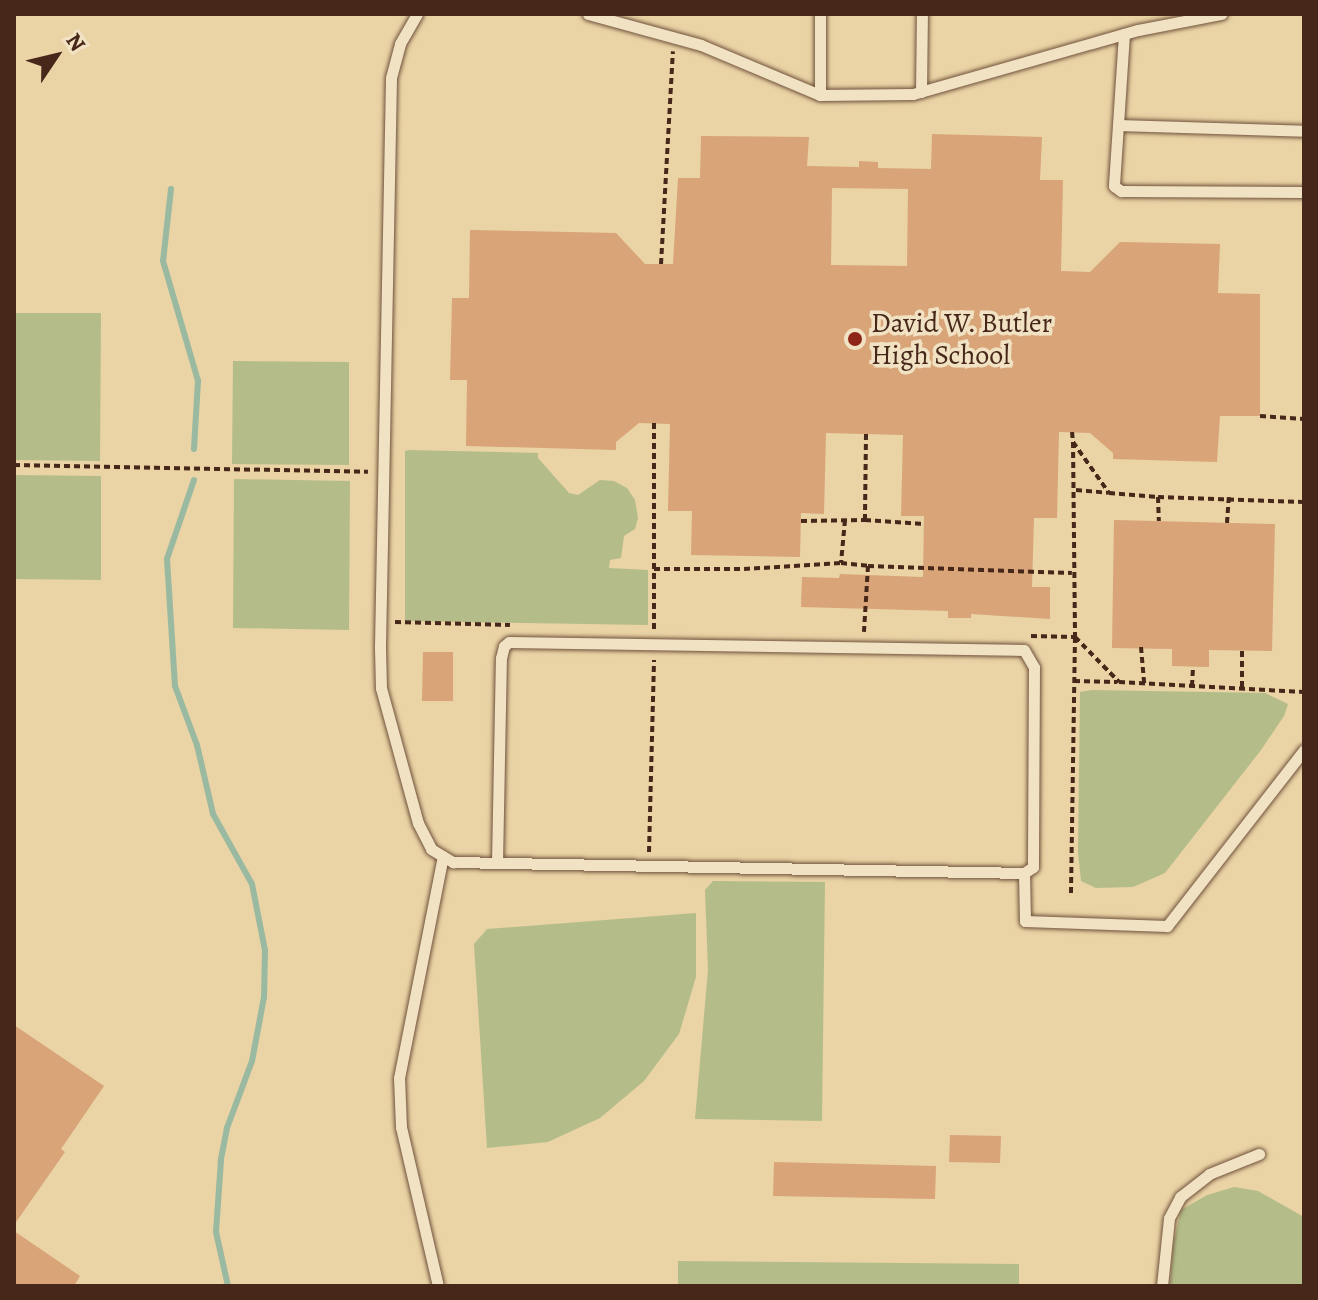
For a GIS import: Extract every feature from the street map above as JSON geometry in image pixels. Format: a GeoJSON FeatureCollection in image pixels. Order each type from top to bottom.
{"type":"FeatureCollection","features":[{"type":"Feature","properties":{"kind":"lane"},"geometry":{"type":"LineString","coordinates":[[417,14],[400,44],[391,78],[381,688],[418,823],[431,849],[453,862],[497,863],[1024,873],[1033,867],[1034,667],[1024,650],[509,642],[504,646],[501,658],[497,863]]}},
{"type":"Feature","properties":{"kind":"lane"},"geometry":{"type":"LineString","coordinates":[[588,14],[674,37],[820,95],[921,92],[1124,34],[1221,14]]}},
{"type":"Feature","properties":{"kind":"lane"},"geometry":{"type":"LineString","coordinates":[[820,14],[820,95]]}},
{"type":"Feature","properties":{"kind":"lane"},"geometry":{"type":"LineString","coordinates":[[921,92],[922,14]]}},
{"type":"Feature","properties":{"kind":"lane"},"geometry":{"type":"LineString","coordinates":[[1124,34],[1114,186],[1121,191],[1304,192]]}},
{"type":"Feature","properties":{"kind":"lane"},"geometry":{"type":"LineString","coordinates":[[1118,125],[1304,131]]}},
{"type":"Feature","properties":{"kind":"lane"},"geometry":{"type":"LineString","coordinates":[[1024,873],[1025,921],[1167,926],[1304,750]]}},
{"type":"Feature","properties":{"kind":"lane"},"geometry":{"type":"LineString","coordinates":[[438,1286],[401,1127],[399,1078],[443,856]]}},
{"type":"Feature","properties":{"kind":"lane"},"geometry":{"type":"LineString","coordinates":[[1162,1286],[1169,1218],[1180,1197],[1209,1174],[1259,1154]]}},
{"type":"Feature","properties":{"kind":"path"},"geometry":{"type":"LineString","coordinates":[[661,264],[674,37]]}},
{"type":"Feature","properties":{"kind":"path"},"geometry":{"type":"LineString","coordinates":[[1260,416],[1304,419]]}},
{"type":"Feature","properties":{"kind":"path"},"geometry":{"type":"LineString","coordinates":[[1071,893],[1075,637],[1072,573],[1076,490],[1072,432]]}},
{"type":"Feature","properties":{"kind":"path"},"geometry":{"type":"LineString","coordinates":[[865,520],[866,434]]}},
{"type":"Feature","properties":{"kind":"path"},"geometry":{"type":"LineString","coordinates":[[1073,442],[1109,493]]}},
{"type":"Feature","properties":{"kind":"path"},"geometry":{"type":"LineString","coordinates":[[14,465],[383,472]]}},
{"type":"Feature","properties":{"kind":"path"},"geometry":{"type":"LineString","coordinates":[[1076,490],[1158,497],[1229,497],[1304,502]]}},
{"type":"Feature","properties":{"kind":"path"},"geometry":{"type":"LineString","coordinates":[[1158,497],[1159,521]]}},
{"type":"Feature","properties":{"kind":"path"},"geometry":{"type":"LineString","coordinates":[[1227,523],[1229,497]]}},
{"type":"Feature","properties":{"kind":"path"},"geometry":{"type":"LineString","coordinates":[[841,563],[845,520]]}},
{"type":"Feature","properties":{"kind":"path"},"geometry":{"type":"LineString","coordinates":[[801,521],[865,520],[924,524]]}},
{"type":"Feature","properties":{"kind":"path"},"geometry":{"type":"LineString","coordinates":[[654,569],[744,569],[841,563],[1072,573]]}},
{"type":"Feature","properties":{"kind":"path"},"geometry":{"type":"LineString","coordinates":[[864,632],[868,566]]}},
{"type":"Feature","properties":{"kind":"path"},"geometry":{"type":"LineString","coordinates":[[1075,637],[1119,682]]}},
{"type":"Feature","properties":{"kind":"path"},"geometry":{"type":"LineString","coordinates":[[1141,647],[1144,685]]}},
{"type":"Feature","properties":{"kind":"path"},"geometry":{"type":"LineString","coordinates":[[1242,651],[1242,687]]}},
{"type":"Feature","properties":{"kind":"path"},"geometry":{"type":"LineString","coordinates":[[1192,686],[1193,667]]}},
{"type":"Feature","properties":{"kind":"path"},"geometry":{"type":"LineString","coordinates":[[1073,681],[1304,692]]}},
{"type":"Feature","properties":{"kind":"green space"},"geometry":{"type":"Polygon","coordinates":[[[14,313],[101,313],[100,461],[14,460],[14,313]]]}},
{"type":"Feature","properties":{"kind":"green space"},"geometry":{"type":"Polygon","coordinates":[[[233,361],[349,362],[349,465],[232,464],[233,361]]]}},
{"type":"Feature","properties":{"kind":"green space"},"geometry":{"type":"Polygon","coordinates":[[[405,451],[538,453],[538,458],[569,493],[578,495],[600,480],[614,481],[627,488],[635,500],[638,518],[635,529],[624,536],[621,558],[610,560],[609,568],[648,570],[648,625],[405,621],[405,451]]]}},
{"type":"Feature","properties":{"kind":"green space"},"geometry":{"type":"Polygon","coordinates":[[[14,475],[101,476],[101,580],[14,579],[14,475]]]}},
{"type":"Feature","properties":{"kind":"green space"},"geometry":{"type":"Polygon","coordinates":[[[234,479],[350,481],[349,630],[233,628],[234,479]]]}},
{"type":"Feature","properties":{"kind":"green space"},"geometry":{"type":"Polygon","coordinates":[[[1080,692],[1265,693],[1288,704],[1284,716],[1261,750],[1165,873],[1133,887],[1096,888],[1081,881],[1078,853],[1080,692]]]}},
{"type":"Feature","properties":{"kind":"green space"},"geometry":{"type":"Polygon","coordinates":[[[713,881],[825,882],[822,1121],[695,1119],[708,970],[705,890],[713,881]]]}},
{"type":"Feature","properties":{"kind":"green space"},"geometry":{"type":"Polygon","coordinates":[[[696,913],[696,977],[679,1034],[644,1081],[600,1118],[548,1142],[487,1148],[474,944],[487,929],[696,913]]]}},
{"type":"Feature","properties":{"kind":"green space"},"geometry":{"type":"Polygon","coordinates":[[[1234,1187],[1258,1191],[1304,1217],[1304,1286],[1170,1286],[1173,1245],[1181,1210],[1207,1195],[1234,1187]]]}},
{"type":"Feature","properties":{"kind":"green space"},"geometry":{"type":"Polygon","coordinates":[[[678,1261],[1019,1264],[1019,1286],[678,1286],[678,1261]]]}},
{"type":"Feature","properties":{"kind":"building","name":"David W. Butler High School"},"geometry":{"type":"Polygon","coordinates":[[[932,134],[1042,137],[1040,180],[1063,180],[1061,271],[1090,272],[1120,242],[1220,244],[1218,293],[1260,294],[1260,416],[1220,416],[1217,462],[1113,459],[1113,453],[1090,433],[1059,432],[1057,518],[1034,518],[1032,587],[1050,587],[1050,619],[971,614],[971,618],[948,618],[948,611],[801,607],[802,577],[839,578],[840,574],[923,577],[924,516],[901,516],[903,435],[826,433],[824,514],[801,513],[800,557],[691,555],[692,511],[668,511],[670,424],[639,423],[616,442],[616,450],[466,446],[467,380],[450,380],[452,298],[469,298],[470,230],[616,233],[645,264],[673,264],[678,178],[700,178],[701,136],[809,137],[807,166],[859,167],[859,161],[878,162],[878,168],[931,169],[932,134]],[[832,188],[831,265],[907,266],[908,189],[832,188]]]}},
{"type":"Feature","properties":{"kind":"building"},"geometry":{"type":"Polygon","coordinates":[[[1114,520],[1275,524],[1272,651],[1209,650],[1209,667],[1172,666],[1172,649],[1112,648],[1114,520]]]}},
{"type":"Feature","properties":{"kind":"building"},"geometry":{"type":"Polygon","coordinates":[[[423,652],[453,652],[453,701],[422,701],[423,652]]]}},
{"type":"Feature","properties":{"kind":"building"},"geometry":{"type":"Polygon","coordinates":[[[14,1025],[104,1086],[61,1149],[65,1152],[14,1225],[14,1025]]]}},
{"type":"Feature","properties":{"kind":"building"},"geometry":{"type":"Polygon","coordinates":[[[950,1135],[1001,1136],[1000,1163],[949,1162],[950,1135]]]}},
{"type":"Feature","properties":{"kind":"building"},"geometry":{"type":"Polygon","coordinates":[[[774,1162],[936,1166],[935,1199],[773,1196],[774,1162]]]}},
{"type":"Feature","properties":{"kind":"building"},"geometry":{"type":"Polygon","coordinates":[[[14,1231],[80,1276],[74,1286],[14,1286],[14,1231]]]}},
{"type":"Feature","properties":{"kind":"waterway"},"geometry":{"type":"LineString","coordinates":[[171,189],[163,261],[198,381],[194,449]]}},
{"type":"Feature","properties":{"kind":"waterway"},"geometry":{"type":"LineString","coordinates":[[194,480],[167,559],[175,686],[197,745],[213,814],[252,884],[265,950],[264,997],[252,1061],[227,1128],[221,1160],[216,1232],[228,1286]]}},
{"type":"Feature","properties":{"kind":"place","name":"David W. Butler High School"},"geometry":{"type":"Point","coordinates":[855,339]}}]}
